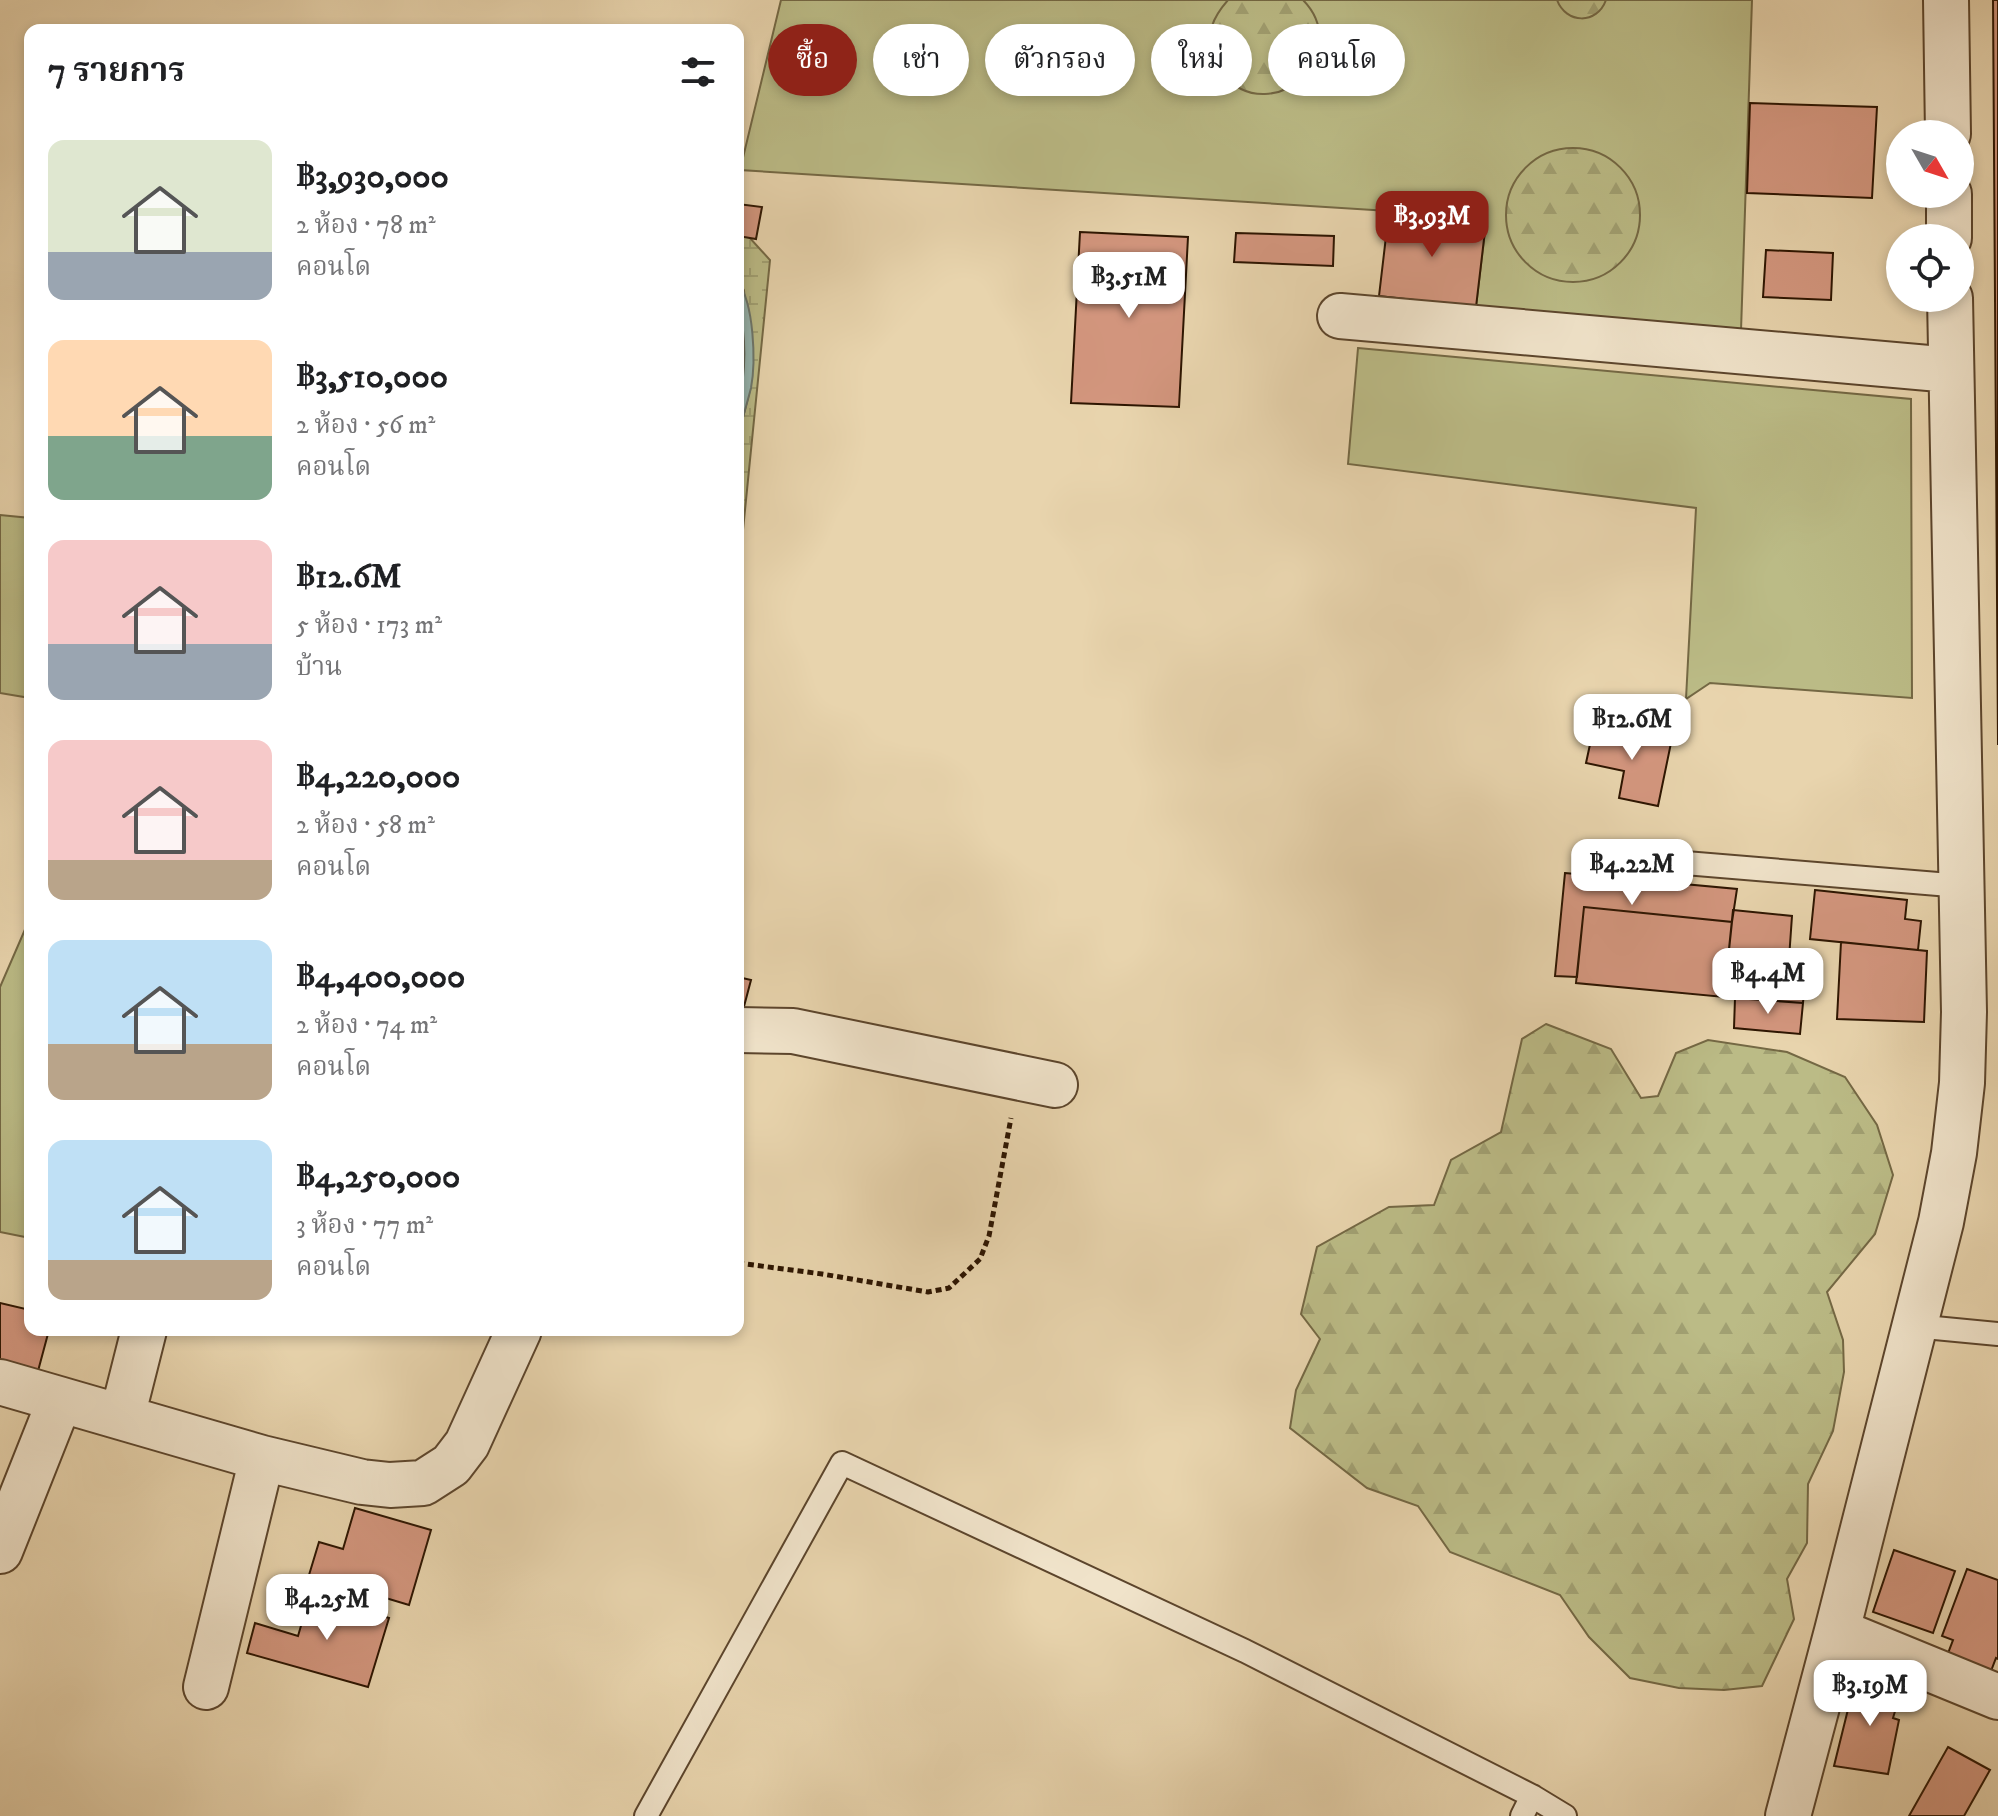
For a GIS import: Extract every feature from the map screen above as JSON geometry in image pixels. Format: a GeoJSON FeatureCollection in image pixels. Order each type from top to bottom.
{"type":"FeatureCollection","features":[{"type":"Feature","properties":{"kind":"street"},"geometry":{"type":"LineString","coordinates":[[1946,0],[1948,120]]}},
{"type":"Feature","properties":{"kind":"street"},"geometry":{"type":"LineString","coordinates":[[1788,1816],[1941,1222],[1954,1153],[1962,1083],[1964,1012],[1950,312]]}},
{"type":"Feature","properties":{"kind":"street"},"geometry":{"type":"LineString","coordinates":[[1340,316],[1951,370]]}},
{"type":"Feature","properties":{"kind":"street"},"geometry":{"type":"LineString","coordinates":[[744,1030],[793,1031],[1036,1081]]}},
{"type":"Feature","properties":{"kind":"street"},"geometry":{"type":"LineString","coordinates":[[122,1417],[142,1336]]}},
{"type":"Feature","properties":{"kind":"street"},"geometry":{"type":"LineString","coordinates":[[0,1382],[262,1458],[362,1482],[390,1485],[423,1483],[451,1465],[467,1444],[516,1336]]}},
{"type":"Feature","properties":{"kind":"street"},"geometry":{"type":"LineString","coordinates":[[0,1551],[60,1400]]}},
{"type":"Feature","properties":{"kind":"street"},"geometry":{"type":"LineString","coordinates":[[206,1687],[262,1458]]}},
{"type":"Feature","properties":{"kind":"street"},"geometry":{"type":"LineString","coordinates":[[1837,1631],[1998,1697]]}},
{"type":"Feature","properties":{"kind":"lane"},"geometry":{"type":"LineString","coordinates":[[1625,858],[1962,886]]}},
{"type":"Feature","properties":{"kind":"lane"},"geometry":{"type":"LineString","coordinates":[[1914,1326],[1998,1334]]}},
{"type":"Feature","properties":{"kind":"lane"},"geometry":{"type":"LineString","coordinates":[[646,1816],[842,1463],[1245,1651],[1527,1806],[1565,1816]]}},
{"type":"Feature","properties":{"kind":"path"},"geometry":{"type":"LineString","coordinates":[[744,1264],[928,1292],[949,1288],[980,1259],[1036,1081]]}},
{"type":"Feature","properties":{"kind":"green space"},"geometry":{"type":"Polygon","coordinates":[[[781,0],[1752,0],[1741,331],[1476,307],[1486,223],[1389,211],[744,170],[744,153],[768,54],[768,96],[857,96],[857,24],[775,24],[781,0]]]}},
{"type":"Feature","properties":{"kind":"green space"},"geometry":{"type":"Polygon","coordinates":[[[1228,0],[1303,0],[1317,24],[1268,24],[1268,94],[1253,93],[1252,24],[1213,24],[1228,0]]]}},
{"type":"Feature","properties":{"kind":"green space"},"geometry":{"type":"Polygon","coordinates":[[[1557,0],[1606,0],[1596,14],[1582,18],[1567,14],[1557,0]]]}},
{"type":"Feature","properties":{"kind":"green space"},"geometry":{"type":"Polygon","coordinates":[[[1573,148],[1599,153],[1620,168],[1635,189],[1640,215],[1635,241],[1620,262],[1599,277],[1573,282],[1547,277],[1526,262],[1511,241],[1506,215],[1511,189],[1526,168],[1547,153],[1573,148]]]}},
{"type":"Feature","properties":{"kind":"green space"},"geometry":{"type":"Polygon","coordinates":[[[744,232],[770,260],[744,520],[744,413],[751,386],[744,290],[744,232]]]}},
{"type":"Feature","properties":{"kind":"green space"},"geometry":{"type":"Polygon","coordinates":[[[1358,348],[1911,399],[1912,698],[1710,683],[1686,699],[1696,508],[1348,464],[1358,348]]]}},
{"type":"Feature","properties":{"kind":"green space"},"geometry":{"type":"Polygon","coordinates":[[[0,515],[24,517],[24,697],[0,693],[0,515]]]}},
{"type":"Feature","properties":{"kind":"green space"},"geometry":{"type":"Polygon","coordinates":[[[24,932],[24,1237],[0,1232],[0,987],[24,932]]]}},
{"type":"Feature","properties":{"kind":"green space"},"geometry":{"type":"Polygon","coordinates":[[[1546,1024],[1611,1049],[1641,1098],[1658,1096],[1676,1053],[1708,1040],[1787,1052],[1845,1077],[1877,1125],[1893,1175],[1875,1234],[1827,1292],[1843,1340],[1844,1372],[1833,1431],[1808,1484],[1807,1543],[1787,1579],[1794,1619],[1762,1686],[1724,1690],[1679,1688],[1630,1678],[1589,1637],[1560,1595],[1450,1552],[1418,1506],[1367,1488],[1290,1428],[1296,1390],[1320,1339],[1301,1314],[1317,1247],[1389,1207],[1434,1205],[1451,1160],[1501,1132],[1522,1039],[1546,1024]]]}},
{"type":"Feature","properties":{"kind":"water"},"geometry":{"type":"Polygon","coordinates":[[[744,295],[752,333],[751,388],[744,414],[744,295]]]}},
{"type":"Feature","properties":{"kind":"building"},"geometry":{"type":"Polygon","coordinates":[[[1993,0],[1998,0],[1998,745],[1993,0]]]}},
{"type":"Feature","properties":{"kind":"building"},"geometry":{"type":"Polygon","coordinates":[[[1750,103],[1877,107],[1872,198],[1747,193],[1750,103]]]}},
{"type":"Feature","properties":{"kind":"building"},"geometry":{"type":"Polygon","coordinates":[[[744,205],[762,207],[756,239],[744,237],[744,205]]]}},
{"type":"Feature","properties":{"kind":"building"},"geometry":{"type":"Polygon","coordinates":[[[1389,211],[1486,222],[1476,307],[1379,296],[1389,211]]]}},
{"type":"Feature","properties":{"kind":"building"},"geometry":{"type":"Polygon","coordinates":[[[1080,232],[1188,237],[1179,407],[1071,403],[1080,232]]]}},
{"type":"Feature","properties":{"kind":"building"},"geometry":{"type":"Polygon","coordinates":[[[1236,233],[1334,236],[1333,266],[1234,262],[1236,233]]]}},
{"type":"Feature","properties":{"kind":"building"},"geometry":{"type":"Polygon","coordinates":[[[1766,250],[1833,253],[1831,300],[1763,297],[1766,250]]]}},
{"type":"Feature","properties":{"kind":"building"},"geometry":{"type":"Polygon","coordinates":[[[1594,726],[1671,743],[1658,806],[1619,798],[1624,771],[1586,763],[1594,726]]]}},
{"type":"Feature","properties":{"kind":"building"},"geometry":{"type":"Polygon","coordinates":[[[1565,873],[1737,889],[1732,922],[1584,907],[1577,977],[1555,976],[1565,873]]]}},
{"type":"Feature","properties":{"kind":"building"},"geometry":{"type":"Polygon","coordinates":[[[1815,890],[1907,900],[1905,919],[1921,921],[1918,950],[1810,939],[1815,890]]]}},
{"type":"Feature","properties":{"kind":"building"},"geometry":{"type":"Polygon","coordinates":[[[1584,907],[1732,922],[1724,997],[1576,983],[1584,907]]]}},
{"type":"Feature","properties":{"kind":"building"},"geometry":{"type":"Polygon","coordinates":[[[1733,910],[1792,916],[1789,959],[1807,959],[1803,1003],[1724,997],[1733,910]]]}},
{"type":"Feature","properties":{"kind":"building"},"geometry":{"type":"Polygon","coordinates":[[[1841,942],[1927,951],[1924,1022],[1837,1019],[1841,942]]]}},
{"type":"Feature","properties":{"kind":"building"},"geometry":{"type":"Polygon","coordinates":[[[744,978],[751,980],[744,1006],[744,978]]]}},
{"type":"Feature","properties":{"kind":"building"},"geometry":{"type":"Polygon","coordinates":[[[1735,998],[1803,1003],[1800,1034],[1734,1028],[1735,998]]]}},
{"type":"Feature","properties":{"kind":"building"},"geometry":{"type":"Polygon","coordinates":[[[0,1303],[24,1309],[24,1336],[47,1336],[38,1371],[0,1362],[0,1303]]]}},
{"type":"Feature","properties":{"kind":"building"},"geometry":{"type":"Polygon","coordinates":[[[355,1508],[431,1530],[409,1605],[309,1575],[319,1542],[343,1549],[355,1508]]]}},
{"type":"Feature","properties":{"kind":"building"},"geometry":{"type":"Polygon","coordinates":[[[1894,1550],[1955,1571],[1933,1633],[1873,1612],[1894,1550]]]}},
{"type":"Feature","properties":{"kind":"building"},"geometry":{"type":"Polygon","coordinates":[[[1967,1569],[1998,1580],[1998,1659],[1991,1671],[1947,1656],[1953,1640],[1942,1636],[1967,1569]]]}},
{"type":"Feature","properties":{"kind":"building"},"geometry":{"type":"Polygon","coordinates":[[[310,1595],[389,1618],[368,1687],[247,1653],[255,1623],[298,1636],[310,1595]]]}},
{"type":"Feature","properties":{"kind":"building"},"geometry":{"type":"Polygon","coordinates":[[[1856,1677],[1902,1688],[1893,1718],[1899,1720],[1888,1774],[1834,1766],[1856,1677]]]}},
{"type":"Feature","properties":{"kind":"building"},"geometry":{"type":"Polygon","coordinates":[[[1948,1747],[1990,1770],[1964,1816],[1909,1816],[1948,1747]]]}}]}
